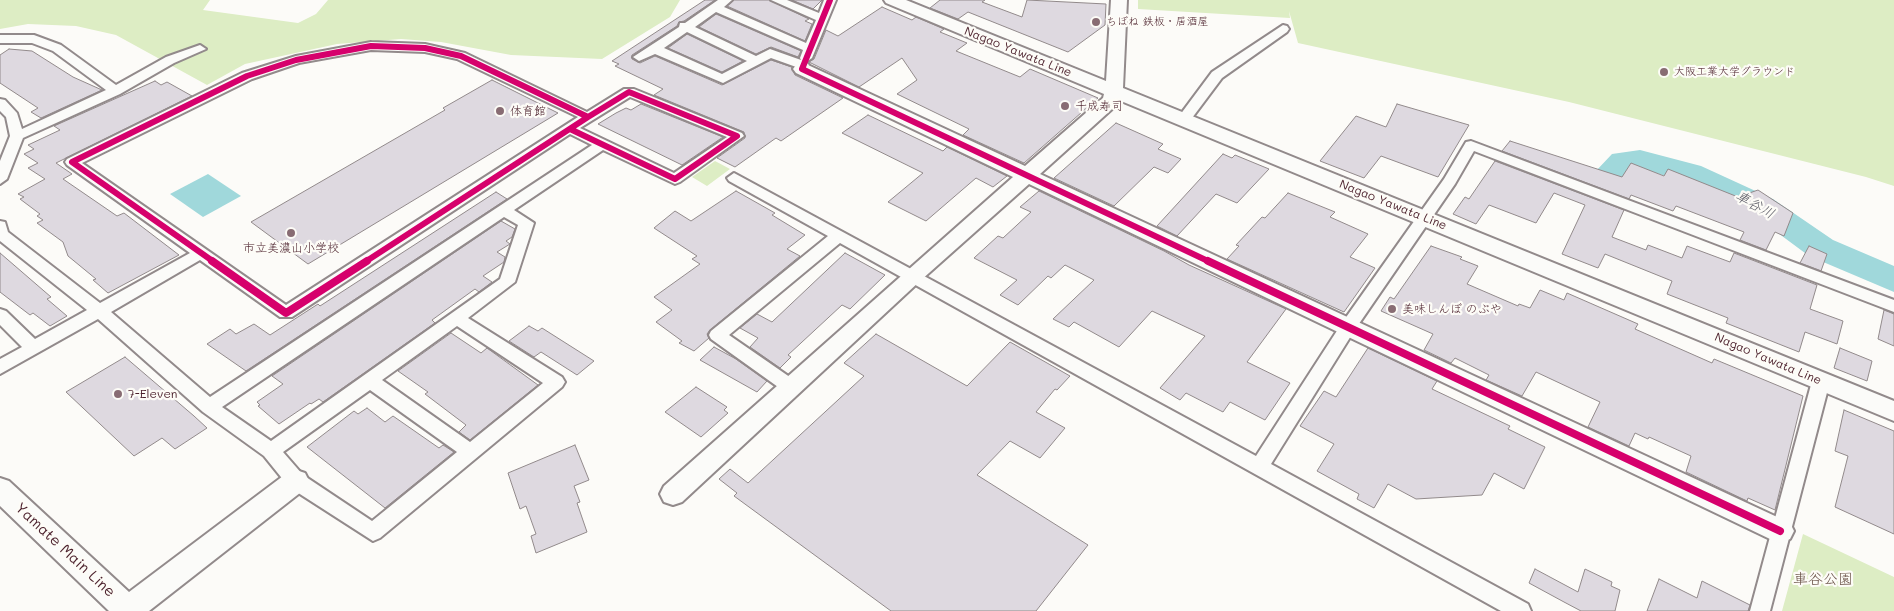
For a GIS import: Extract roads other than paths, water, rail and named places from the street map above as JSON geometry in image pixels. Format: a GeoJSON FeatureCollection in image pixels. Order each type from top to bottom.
{"type":"FeatureCollection","features":[{"type":"Feature","properties":{"kind":"street"},"geometry":{"type":"LineString","coordinates":[[639,57],[654,49],[684,26],[716,8],[726,0]]}},
{"type":"Feature","properties":{"kind":"street"},"geometry":{"type":"LineString","coordinates":[[777,0],[822,18]]}},
{"type":"Feature","properties":{"kind":"street"},"geometry":{"type":"LineString","coordinates":[[802,67],[830,0]]}},
{"type":"Feature","properties":{"kind":"street","name":"Nagao Yawata Line"},"geometry":{"type":"LineString","coordinates":[[892,0],[1894,411]]}},
{"type":"Feature","properties":{"kind":"street"},"geometry":{"type":"LineString","coordinates":[[673,494],[912,276],[1112,100],[1119,0]]}},
{"type":"Feature","properties":{"kind":"street"},"geometry":{"type":"LineString","coordinates":[[716,8],[810,48]]}},
{"type":"Feature","properties":{"kind":"street"},"geometry":{"type":"LineString","coordinates":[[684,26],[755,60]]}},
{"type":"Feature","properties":{"kind":"street"},"geometry":{"type":"LineString","coordinates":[[1184,119],[1217,76],[1283,29]]}},
{"type":"Feature","properties":{"kind":"street"},"geometry":{"type":"LineString","coordinates":[[0,39],[34,39],[57,48],[115,91]]}},
{"type":"Feature","properties":{"kind":"street"},"geometry":{"type":"LineString","coordinates":[[570,129],[675,180],[737,136],[629,92],[588,117],[286,313],[72,162],[247,76],[296,60],[371,46],[425,48],[461,56],[588,117]]}},
{"type":"Feature","properties":{"kind":"street"},"geometry":{"type":"LineString","coordinates":[[17,136],[115,91],[170,60],[200,49]]}},
{"type":"Feature","properties":{"kind":"street"},"geometry":{"type":"LineString","coordinates":[[654,49],[723,79],[770,53],[1026,176],[1780,531]]}},
{"type":"Feature","properties":{"kind":"street"},"geometry":{"type":"LineString","coordinates":[[0,103],[12,116],[17,136],[0,180]]}},
{"type":"Feature","properties":{"kind":"street"},"geometry":{"type":"LineString","coordinates":[[209,407],[602,144]]}},
{"type":"Feature","properties":{"kind":"street"},"geometry":{"type":"LineString","coordinates":[[1259,467],[1348,327],[1423,217],[1450,181],[1471,144],[1894,306]]}},
{"type":"Feature","properties":{"kind":"street"},"geometry":{"type":"LineString","coordinates":[[734,178],[1521,611]]}},
{"type":"Feature","properties":{"kind":"street"},"geometry":{"type":"LineString","coordinates":[[271,451],[507,282],[526,224],[504,210]]}},
{"type":"Feature","properties":{"kind":"street"},"geometry":{"type":"LineString","coordinates":[[0,226],[1,234],[98,310],[209,407],[271,451],[296,481],[372,532],[556,382],[456,318]]}},
{"type":"Feature","properties":{"kind":"street"},"geometry":{"type":"LineString","coordinates":[[790,387],[718,334],[838,236]]}},
{"type":"Feature","properties":{"kind":"street"},"geometry":{"type":"LineString","coordinates":[[0,367],[201,253]]}},
{"type":"Feature","properties":{"kind":"street"},"geometry":{"type":"LineString","coordinates":[[0,315],[34,348]]}},
{"type":"Feature","properties":{"kind":"street"},"geometry":{"type":"LineString","coordinates":[[370,380],[471,452]]}},
{"type":"Feature","properties":{"kind":"street"},"geometry":{"type":"LineString","coordinates":[[1760,611],[1821,381]]}},
{"type":"Feature","properties":{"kind":"street"},"geometry":{"type":"LineString","coordinates":[[128,611],[296,481]]}},
{"type":"Feature","properties":{"kind":"street","name":"Yamate Main Line"},"geometry":{"type":"LineString","coordinates":[[0,489],[128,611]]}},
{"type":"Feature","properties":{"kind":"water"},"geometry":{"type":"Polygon","coordinates":[[[208,174],[241,196],[203,217],[170,194],[208,174]]]}},
{"type":"Feature","properties":{"kind":"waterway","name":"車谷川"},"geometry":{"type":"LineString","coordinates":[[1610,172],[1623,161],[1640,159],[1690,173],[1762,206],[1821,248],[1894,280]]}},
{"type":"Feature","properties":{"kind":"place","name":"ちぼね 鉄板・居酒屋"},"geometry":{"type":"Point","coordinates":[1096,22]}},
{"type":"Feature","properties":{"kind":"place","name":"大阪工業大学グラウンド"},"geometry":{"type":"Point","coordinates":[1664,72]}},
{"type":"Feature","properties":{"kind":"place","name":"千成寿司"},"geometry":{"type":"Point","coordinates":[1065,106]}},
{"type":"Feature","properties":{"kind":"place","name":"体育館"},"geometry":{"type":"Point","coordinates":[500,111]}},
{"type":"Feature","properties":{"kind":"place","name":"市立美濃山小学校"},"geometry":{"type":"Point","coordinates":[291,233]}},
{"type":"Feature","properties":{"kind":"place","name":"美味しんぼ のぶや"},"geometry":{"type":"Point","coordinates":[1392,309]}},
{"type":"Feature","properties":{"kind":"place","name":"7-Eleven"},"geometry":{"type":"Point","coordinates":[118,394]}},
{"type":"Feature","properties":{"kind":"park label","name":"車谷公園"},"geometry":{"type":"Point","coordinates":[1823,579]}}]}
